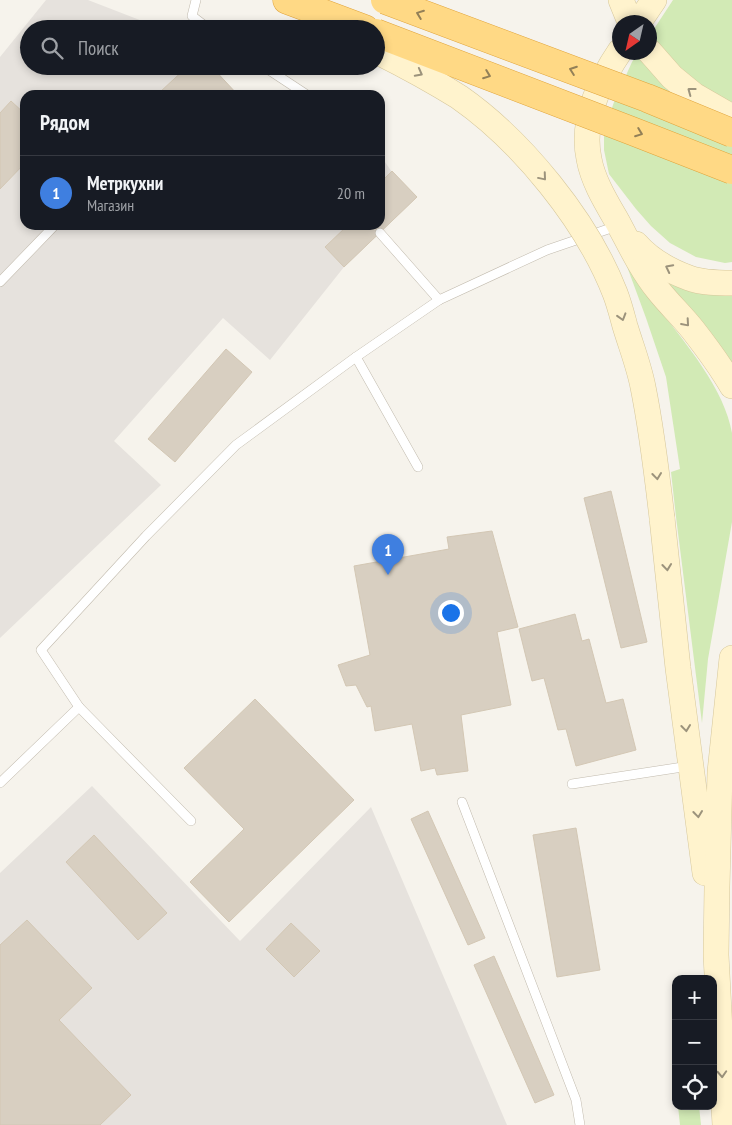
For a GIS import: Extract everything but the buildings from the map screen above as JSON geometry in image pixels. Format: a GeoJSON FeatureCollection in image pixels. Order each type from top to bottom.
{"type":"FeatureCollection","features":[{"type":"Feature","properties":{"kind":"highway"},"geometry":{"type":"LineString","coordinates":[[288,0],[341,20]]}},
{"type":"Feature","properties":{"kind":"highway"},"geometry":{"type":"LineString","coordinates":[[385,0],[647,98],[732,133]]}},
{"type":"Feature","properties":{"kind":"highway"},"geometry":{"type":"LineString","coordinates":[[385,36],[732,170]]}},
{"type":"Feature","properties":{"kind":"main road"},"geometry":{"type":"LineString","coordinates":[[276,0],[315,20]]}},
{"type":"Feature","properties":{"kind":"main road"},"geometry":{"type":"LineString","coordinates":[[621,0],[627,15]]}},
{"type":"Feature","properties":{"kind":"main road"},"geometry":{"type":"LineString","coordinates":[[644,15],[654,0]]}},
{"type":"Feature","properties":{"kind":"main road"},"geometry":{"type":"LineString","coordinates":[[385,56],[460,98],[518,148],[545,178],[567,208],[596,252],[615,294],[643,386],[655,458],[678,668],[716,955]]}},
{"type":"Feature","properties":{"kind":"main road"},"geometry":{"type":"LineString","coordinates":[[615,60],[601,84],[591,110],[587,135],[589,159],[597,182],[635,256],[657,289],[722,368],[732,386]]}},
{"type":"Feature","properties":{"kind":"main road"},"geometry":{"type":"LineString","coordinates":[[657,60],[672,77],[694,95],[732,117]]}},
{"type":"Feature","properties":{"kind":"main road"},"geometry":{"type":"LineString","coordinates":[[619,225],[640,249],[663,266],[690,278],[716,283],[732,283]]}},
{"type":"Feature","properties":{"kind":"main road"},"geometry":{"type":"LineString","coordinates":[[725,1125],[716,955],[720,772],[732,658]]}},
{"type":"Feature","properties":{"kind":"lane"},"geometry":{"type":"LineString","coordinates":[[196,0],[192,16],[197,20]]}},
{"type":"Feature","properties":{"kind":"lane"},"geometry":{"type":"LineString","coordinates":[[277,75],[299,90]]}},
{"type":"Feature","properties":{"kind":"lane"},"geometry":{"type":"LineString","coordinates":[[191,820],[79,707],[41,650],[146,536],[236,445],[356,357],[439,300],[547,250],[619,225]]}},
{"type":"Feature","properties":{"kind":"lane"},"geometry":{"type":"LineString","coordinates":[[0,282],[51,230]]}},
{"type":"Feature","properties":{"kind":"lane"},"geometry":{"type":"LineString","coordinates":[[380,233],[439,300]]}},
{"type":"Feature","properties":{"kind":"lane"},"geometry":{"type":"LineString","coordinates":[[356,357],[418,467]]}},
{"type":"Feature","properties":{"kind":"lane"},"geometry":{"type":"LineString","coordinates":[[0,783],[79,707]]}},
{"type":"Feature","properties":{"kind":"lane"},"geometry":{"type":"LineString","coordinates":[[572,784],[691,766]]}},
{"type":"Feature","properties":{"kind":"lane"},"geometry":{"type":"LineString","coordinates":[[462,802],[576,1100],[580,1125]]}},
{"type":"Feature","properties":{"kind":"shaded area"},"geometry":{"type":"Polygon","coordinates":[[[46,0],[88,0],[140,20],[30,20],[46,0]]]}},
{"type":"Feature","properties":{"kind":"shaded area"},"geometry":{"type":"Polygon","coordinates":[[[20,32],[20,75],[218,75],[232,90],[20,90],[20,230],[383,230],[344,267],[270,360],[223,318],[114,441],[161,485],[0,638],[0,57],[20,32]]]}},
{"type":"Feature","properties":{"kind":"shaded area"},"geometry":{"type":"Polygon","coordinates":[[[385,162],[392,172],[417,197],[385,228],[385,162]]]}},
{"type":"Feature","properties":{"kind":"shaded area"},"geometry":{"type":"Polygon","coordinates":[[[92,786],[240,941],[371,807],[507,1125],[0,1125],[0,873],[92,786]]]}},
{"type":"Feature","properties":{"kind":"green space"},"geometry":{"type":"Polygon","coordinates":[[[673,0],[732,0],[732,262],[725,263],[696,257],[670,243],[651,226],[609,174],[604,150],[604,131],[614,102],[633,60],[657,60],[657,24],[673,0]]]}},
{"type":"Feature","properties":{"kind":"green space"},"geometry":{"type":"Polygon","coordinates":[[[625,261],[713,384],[728,417],[732,433],[732,522],[708,659],[702,723],[671,472],[680,469],[666,377],[625,261]]]}},
{"type":"Feature","properties":{"kind":"green space"},"geometry":{"type":"Polygon","coordinates":[[[657,273],[732,295],[732,363],[705,328],[657,273]]]}},
{"type":"Feature","properties":{"kind":"green space"},"geometry":{"type":"Polygon","coordinates":[[[678,1110],[699,1110],[701,1125],[680,1125],[678,1110]]]}},
{"type":"Feature","properties":{"kind":"place","name":"Метркухни"},"geometry":{"type":"Point","coordinates":[388,575]}}]}
